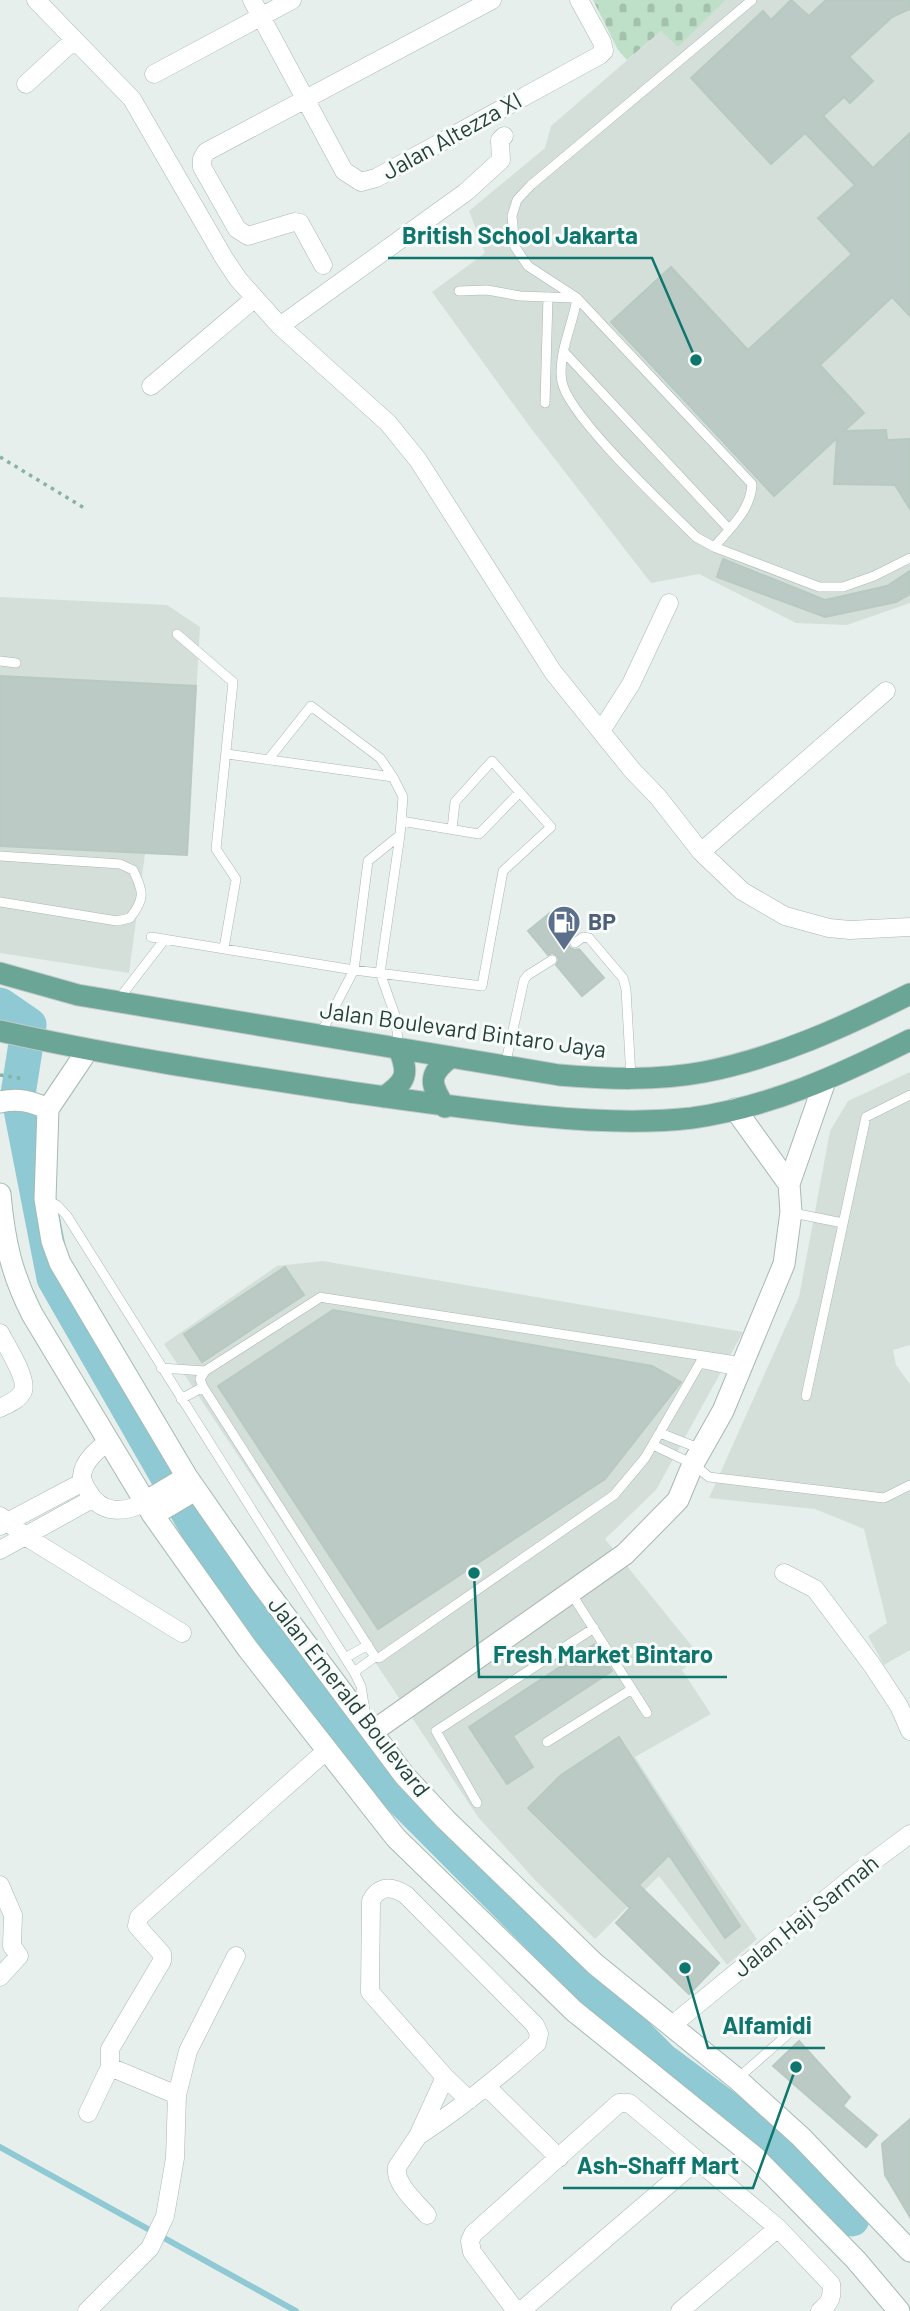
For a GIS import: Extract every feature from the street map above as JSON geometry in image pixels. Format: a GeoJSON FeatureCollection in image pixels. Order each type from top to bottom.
{"type":"FeatureCollection","features":[{"type":"Feature","properties":{"kind":"main road","name":"Jalan Boulevard Bintaro Jaya"},"geometry":{"type":"LineString","coordinates":[[3,974],[78,995],[117,1002],[559,1075],[631,1078],[704,1072],[749,1060],[844,1027],[910,994]]}},
{"type":"Feature","properties":{"kind":"main road"},"geometry":{"type":"LineString","coordinates":[[0,1031],[87,1051],[445,1107],[617,1122],[692,1118],[735,1109],[795,1092],[910,1040]]}},
{"type":"Feature","properties":{"kind":"main road"},"geometry":{"type":"LineString","coordinates":[[384,1097],[398,1087],[405,1077],[406,1065],[399,1048]]}},
{"type":"Feature","properties":{"kind":"main road"},"geometry":{"type":"LineString","coordinates":[[1,1102],[26,1100],[43,1107],[87,1051]]}},
{"type":"Feature","properties":{"kind":"main road"},"geometry":{"type":"LineString","coordinates":[[445,1107],[435,1092],[432,1079],[438,1067],[451,1057]]}},
{"type":"Feature","properties":{"kind":"main road"},"geometry":{"type":"LineString","coordinates":[[369,1728],[625,1554],[678,1500],[697,1456],[723,1411],[784,1264],[791,1212],[789,1184],[825,1080]]}},
{"type":"Feature","properties":{"kind":"main road","name":"Jalan Emerald Boulevard"},"geometry":{"type":"LineString","coordinates":[[43,1107],[45,1199],[52,1241],[60,1264],[185,1486],[404,1775],[446,1820],[595,1964],[737,2079],[801,2137],[910,2251]]}},
{"type":"Feature","properties":{"kind":"main road"},"geometry":{"type":"LineString","coordinates":[[735,1109],[789,1184]]}},
{"type":"Feature","properties":{"kind":"main road"},"geometry":{"type":"LineString","coordinates":[[1,1208],[8,1255],[19,1290],[109,1441],[248,1649],[396,1838],[573,2011],[756,2158],[901,2309]]}},
{"type":"Feature","properties":{"kind":"main road"},"geometry":{"type":"LineString","coordinates":[[152,1506],[185,1486]]}},
{"type":"Feature","properties":{"kind":"street","name":"Jalan Altezza XI"},"geometry":{"type":"LineString","coordinates":[[252,0],[344,171],[361,182],[368,181],[600,55],[604,51],[602,42],[579,0]]}},
{"type":"Feature","properties":{"kind":"street"},"geometry":{"type":"LineString","coordinates":[[155,74],[292,0]]}},
{"type":"Feature","properties":{"kind":"street"},"geometry":{"type":"LineString","coordinates":[[323,265],[300,223],[294,222],[248,236],[237,229],[202,167],[206,152],[492,0]]}},
{"type":"Feature","properties":{"kind":"street"},"geometry":{"type":"LineString","coordinates":[[48,4],[74,40],[132,99],[224,258],[280,326],[388,423],[418,460],[553,671],[632,770],[659,797],[701,852],[742,891],[785,916],[829,928],[849,930],[910,927]]}},
{"type":"Feature","properties":{"kind":"street"},"geometry":{"type":"LineString","coordinates":[[26,84],[74,40]]}},
{"type":"Feature","properties":{"kind":"street"},"geometry":{"type":"LineString","coordinates":[[280,326],[466,192],[501,160],[500,140],[504,136]]}},
{"type":"Feature","properties":{"kind":"street"},"geometry":{"type":"LineString","coordinates":[[151,386],[256,298]]}},
{"type":"Feature","properties":{"kind":"street"},"geometry":{"type":"LineString","coordinates":[[601,731],[631,684],[669,603]]}},
{"type":"Feature","properties":{"kind":"street"},"geometry":{"type":"LineString","coordinates":[[701,852],[886,691]]}},
{"type":"Feature","properties":{"kind":"street"},"geometry":{"type":"LineString","coordinates":[[0,1333],[24,1380],[23,1390],[15,1400],[0,1408]]}},
{"type":"Feature","properties":{"kind":"street"},"geometry":{"type":"LineString","coordinates":[[109,1441],[97,1450],[82,1474],[92,1499],[107,1508],[121,1511],[152,1506]]}},
{"type":"Feature","properties":{"kind":"street"},"geometry":{"type":"LineString","coordinates":[[83,1482],[3,1521],[182,1633]]}},
{"type":"Feature","properties":{"kind":"street"},"geometry":{"type":"LineString","coordinates":[[0,1550],[92,1499]]}},
{"type":"Feature","properties":{"kind":"street"},"geometry":{"type":"LineString","coordinates":[[784,1573],[815,1589],[872,1665],[899,1706],[910,1731]]}},
{"type":"Feature","properties":{"kind":"street"},"geometry":{"type":"LineString","coordinates":[[88,2113],[110,2067],[110,2049],[162,1961],[162,1954],[137,1926],[139,1917],[327,1750]]}},
{"type":"Feature","properties":{"kind":"street","name":"Jalan Haji Sarmah"},"geometry":{"type":"LineString","coordinates":[[671,2026],[859,1872],[910,1834]]}},
{"type":"Feature","properties":{"kind":"street"},"geometry":{"type":"LineString","coordinates":[[0,1885],[13,1915],[6,1949],[19,1956],[0,1977]]}},
{"type":"Feature","properties":{"kind":"street"},"geometry":{"type":"LineString","coordinates":[[418,2136],[469,2100],[487,2087],[537,2043],[539,2034],[534,2025],[406,1895],[395,1888],[384,1888],[374,1894],[371,1901],[370,1992],[445,2077],[469,2100]]}},
{"type":"Feature","properties":{"kind":"street"},"geometry":{"type":"LineString","coordinates":[[87,2311],[150,2248],[165,2216],[175,2158],[177,2095],[188,2051],[236,1956]]}},
{"type":"Feature","properties":{"kind":"street"},"geometry":{"type":"LineString","coordinates":[[110,2067],[177,2095]]}},
{"type":"Feature","properties":{"kind":"street"},"geometry":{"type":"LineString","coordinates":[[427,2215],[401,2184],[396,2173],[397,2167],[418,2136],[445,2077]]}},
{"type":"Feature","properties":{"kind":"street"},"geometry":{"type":"LineString","coordinates":[[487,2087],[559,2158]]}},
{"type":"Feature","properties":{"kind":"street"},"geometry":{"type":"LineString","coordinates":[[516,2311],[472,2252],[470,2241],[473,2234],[619,2103],[629,2103],[778,2228],[831,2284],[833,2294],[829,2304],[820,2311]]}},
{"type":"Feature","properties":{"kind":"street"},"geometry":{"type":"LineString","coordinates":[[522,2311],[696,2161]]}},
{"type":"Feature","properties":{"kind":"street"},"geometry":{"type":"LineString","coordinates":[[680,2311],[778,2228]]}},
{"type":"Feature","properties":{"kind":"lane"},"geometry":{"type":"LineString","coordinates":[[715,547],[742,513],[751,494],[752,484],[577,298],[528,266],[515,247],[512,216],[517,200],[542,176],[752,0]]}},
{"type":"Feature","properties":{"kind":"lane"},"geometry":{"type":"LineString","coordinates":[[459,291],[486,290],[520,296],[577,298]]}},
{"type":"Feature","properties":{"kind":"lane"},"geometry":{"type":"LineString","coordinates":[[545,403],[548,297]]}},
{"type":"Feature","properties":{"kind":"lane"},"geometry":{"type":"LineString","coordinates":[[577,298],[561,362],[567,394],[587,423],[696,537],[715,547],[819,587],[843,587],[874,576],[910,558]]}},
{"type":"Feature","properties":{"kind":"lane"},"geometry":{"type":"LineString","coordinates":[[564,352],[729,529]]}},
{"type":"Feature","properties":{"kind":"lane"},"geometry":{"type":"LineString","coordinates":[[177,634],[233,682],[216,849],[236,879],[224,948]]}},
{"type":"Feature","properties":{"kind":"lane"},"geometry":{"type":"LineString","coordinates":[[0,662],[16,663]]}},
{"type":"Feature","properties":{"kind":"lane"},"geometry":{"type":"LineString","coordinates":[[268,760],[311,706],[380,758],[403,797],[380,973],[395,1014],[399,1048]]}},
{"type":"Feature","properties":{"kind":"lane"},"geometry":{"type":"LineString","coordinates":[[227,754],[393,777]]}},
{"type":"Feature","properties":{"kind":"lane"},"geometry":{"type":"LineString","coordinates":[[151,937],[354,970],[482,986],[503,872],[551,827],[492,761],[455,802],[452,829]]}},
{"type":"Feature","properties":{"kind":"lane"},"geometry":{"type":"LineString","coordinates":[[401,821],[479,834],[520,792]]}},
{"type":"Feature","properties":{"kind":"lane"},"geometry":{"type":"LineString","coordinates":[[320,1035],[354,970],[368,861],[400,835]]}},
{"type":"Feature","properties":{"kind":"lane"},"geometry":{"type":"LineString","coordinates":[[0,856],[120,864],[133,870],[142,892],[141,904],[130,918],[117,921],[0,902]]}},
{"type":"Feature","properties":{"kind":"lane"},"geometry":{"type":"LineString","coordinates":[[575,943],[583,937],[589,938],[623,978],[626,989],[631,1078]]}},
{"type":"Feature","properties":{"kind":"lane"},"geometry":{"type":"LineString","coordinates":[[117,1002],[165,939]]}},
{"type":"Feature","properties":{"kind":"lane"},"geometry":{"type":"LineString","coordinates":[[505,1066],[522,984],[528,975],[552,960]]}},
{"type":"Feature","properties":{"kind":"lane"},"geometry":{"type":"LineString","coordinates":[[806,1396],[866,1117],[910,1096]]}},
{"type":"Feature","properties":{"kind":"lane"},"geometry":{"type":"LineString","coordinates":[[45,1199],[57,1205],[67,1216],[354,1672],[365,1702],[369,1728]]}},
{"type":"Feature","properties":{"kind":"lane"},"geometry":{"type":"LineString","coordinates":[[791,1212],[843,1223]]}},
{"type":"Feature","properties":{"kind":"lane"},"geometry":{"type":"LineString","coordinates":[[375,1657],[202,1387],[200,1379],[205,1371],[321,1297],[741,1367]]}},
{"type":"Feature","properties":{"kind":"lane"},"geometry":{"type":"LineString","coordinates":[[354,1672],[375,1657],[379,1658],[614,1495],[645,1458],[702,1359]]}},
{"type":"Feature","properties":{"kind":"lane"},"geometry":{"type":"LineString","coordinates":[[161,1368],[205,1371]]}},
{"type":"Feature","properties":{"kind":"lane"},"geometry":{"type":"LineString","coordinates":[[181,1399],[202,1387]]}},
{"type":"Feature","properties":{"kind":"lane"},"geometry":{"type":"LineString","coordinates":[[660,1433],[697,1456],[709,1477],[884,1498],[909,1487]]}},
{"type":"Feature","properties":{"kind":"lane"},"geometry":{"type":"LineString","coordinates":[[653,1445],[697,1456]]}},
{"type":"Feature","properties":{"kind":"lane"},"geometry":{"type":"LineString","coordinates":[[570,1591],[647,1713]]}},
{"type":"Feature","properties":{"kind":"lane"},"geometry":{"type":"LineString","coordinates":[[477,1802],[436,1731],[594,1628]]}},
{"type":"Feature","properties":{"kind":"lane"},"geometry":{"type":"LineString","coordinates":[[345,1658],[368,1645]]}},
{"type":"Feature","properties":{"kind":"lane"},"geometry":{"type":"LineString","coordinates":[[547,1742],[632,1689]]}},
{"type":"Feature","properties":{"kind":"lane"},"geometry":{"type":"LineString","coordinates":[[737,2079],[787,2035]]}},
{"type":"Feature","properties":{"kind":"path"},"geometry":{"type":"LineString","coordinates":[[0,457],[86,509]]}},
{"type":"Feature","properties":{"kind":"path"},"geometry":{"type":"LineString","coordinates":[[1,1075],[26,1079]]}},
{"type":"Feature","properties":{"kind":"shaded area"},"geometry":{"type":"Polygon","coordinates":[[[726,0],[910,0],[910,603],[847,625],[796,623],[699,574],[651,583],[530,427],[432,292],[485,253],[469,211],[545,148],[551,126],[661,31],[678,46],[726,0]]]}},
{"type":"Feature","properties":{"kind":"shaded area"},"geometry":{"type":"Polygon","coordinates":[[[0,597],[167,605],[200,627],[187,855],[145,854],[129,973],[0,953],[0,597]]]}},
{"type":"Feature","properties":{"kind":"shaded area"},"geometry":{"type":"Polygon","coordinates":[[[910,1072],[910,1345],[893,1350],[896,1365],[910,1384],[910,1650],[884,1665],[868,1636],[887,1623],[864,1529],[815,1509],[709,1498],[799,1297],[830,1131],[848,1101],[910,1072]]]}},
{"type":"Feature","properties":{"kind":"shaded area"},"geometry":{"type":"Polygon","coordinates":[[[323,1261],[743,1332],[656,1490],[605,1539],[700,1656],[682,1670],[711,1714],[635,1757],[757,1939],[727,1965],[659,1876],[595,1939],[536,1881],[478,1817],[164,1344],[277,1266],[323,1261]]]}},
{"type":"Feature","properties":{"kind":"green space"},"geometry":{"type":"Polygon","coordinates":[[[593,0],[726,0],[678,47],[661,31],[627,60],[618,50],[593,0]]]}},
{"type":"Feature","properties":{"kind":"building"},"geometry":{"type":"Polygon","coordinates":[[[791,0],[809,16],[826,0],[910,0],[910,9],[892,17],[849,57],[873,81],[850,103],[844,97],[823,116],[873,168],[910,133],[910,316],[892,297],[820,365],[864,413],[844,431],[886,430],[887,440],[910,439],[910,509],[895,485],[834,484],[837,438],[774,496],[611,322],[671,267],[748,350],[852,254],[818,218],[855,185],[805,133],[771,164],[691,78],[763,11],[771,20],[791,0]]]}},
{"type":"Feature","properties":{"kind":"building"},"geometry":{"type":"Polygon","coordinates":[[[723,559],[825,600],[887,586],[910,571],[910,594],[896,602],[825,617],[717,577],[723,559]]]}},
{"type":"Feature","properties":{"kind":"building"},"geometry":{"type":"Polygon","coordinates":[[[0,676],[196,686],[187,855],[0,846],[0,676]]]}},
{"type":"Feature","properties":{"kind":"building","name":"BP"},"geometry":{"type":"Polygon","coordinates":[[[550,913],[570,938],[570,948],[579,949],[604,978],[582,996],[556,965],[559,960],[557,956],[552,953],[548,955],[528,931],[550,913]]]}},
{"type":"Feature","properties":{"kind":"building"},"geometry":{"type":"Polygon","coordinates":[[[285,1267],[304,1295],[202,1362],[184,1334],[285,1267]]]}},
{"type":"Feature","properties":{"kind":"building"},"geometry":{"type":"Polygon","coordinates":[[[333,1310],[652,1366],[681,1382],[605,1479],[378,1629],[218,1386],[333,1310]]]}},
{"type":"Feature","properties":{"kind":"building"},"geometry":{"type":"Polygon","coordinates":[[[595,1644],[612,1671],[513,1736],[533,1767],[507,1784],[469,1727],[595,1644]]]}},
{"type":"Feature","properties":{"kind":"building"},"geometry":{"type":"Polygon","coordinates":[[[619,1737],[740,1926],[725,1938],[669,1855],[639,1885],[719,1963],[689,1994],[616,1923],[630,1908],[528,1808],[561,1775],[619,1737]]]}},
{"type":"Feature","properties":{"kind":"building"},"geometry":{"type":"Polygon","coordinates":[[[799,2041],[850,2097],[843,2106],[877,2135],[866,2147],[773,2066],[799,2041]]]}},
{"type":"Feature","properties":{"kind":"building"},"geometry":{"type":"Polygon","coordinates":[[[910,2119],[910,2217],[885,2175],[882,2144],[910,2119]]]}},
{"type":"Feature","properties":{"kind":"waterway"},"geometry":{"type":"LineString","coordinates":[[0,1005],[29,1025],[18,1094],[54,1278],[208,1547],[369,1766],[662,2060],[796,2160],[852,2219]]}},
{"type":"Feature","properties":{"kind":"waterway"},"geometry":{"type":"LineString","coordinates":[[0,2147],[296,2311]]}},
{"type":"Feature","properties":{"kind":"place","name":"British School Jakarta"},"geometry":{"type":"Point","coordinates":[696,360]}},
{"type":"Feature","properties":{"kind":"place","name":"BP"},"geometry":{"type":"Point","coordinates":[564,952]}},
{"type":"Feature","properties":{"kind":"place","name":"Fresh Market Bintaro"},"geometry":{"type":"Point","coordinates":[474,1573]}},
{"type":"Feature","properties":{"kind":"place","name":"Alfamidi"},"geometry":{"type":"Point","coordinates":[685,1968]}},
{"type":"Feature","properties":{"kind":"place","name":"Ash-Shaff Mart"},"geometry":{"type":"Point","coordinates":[796,2067]}}]}
